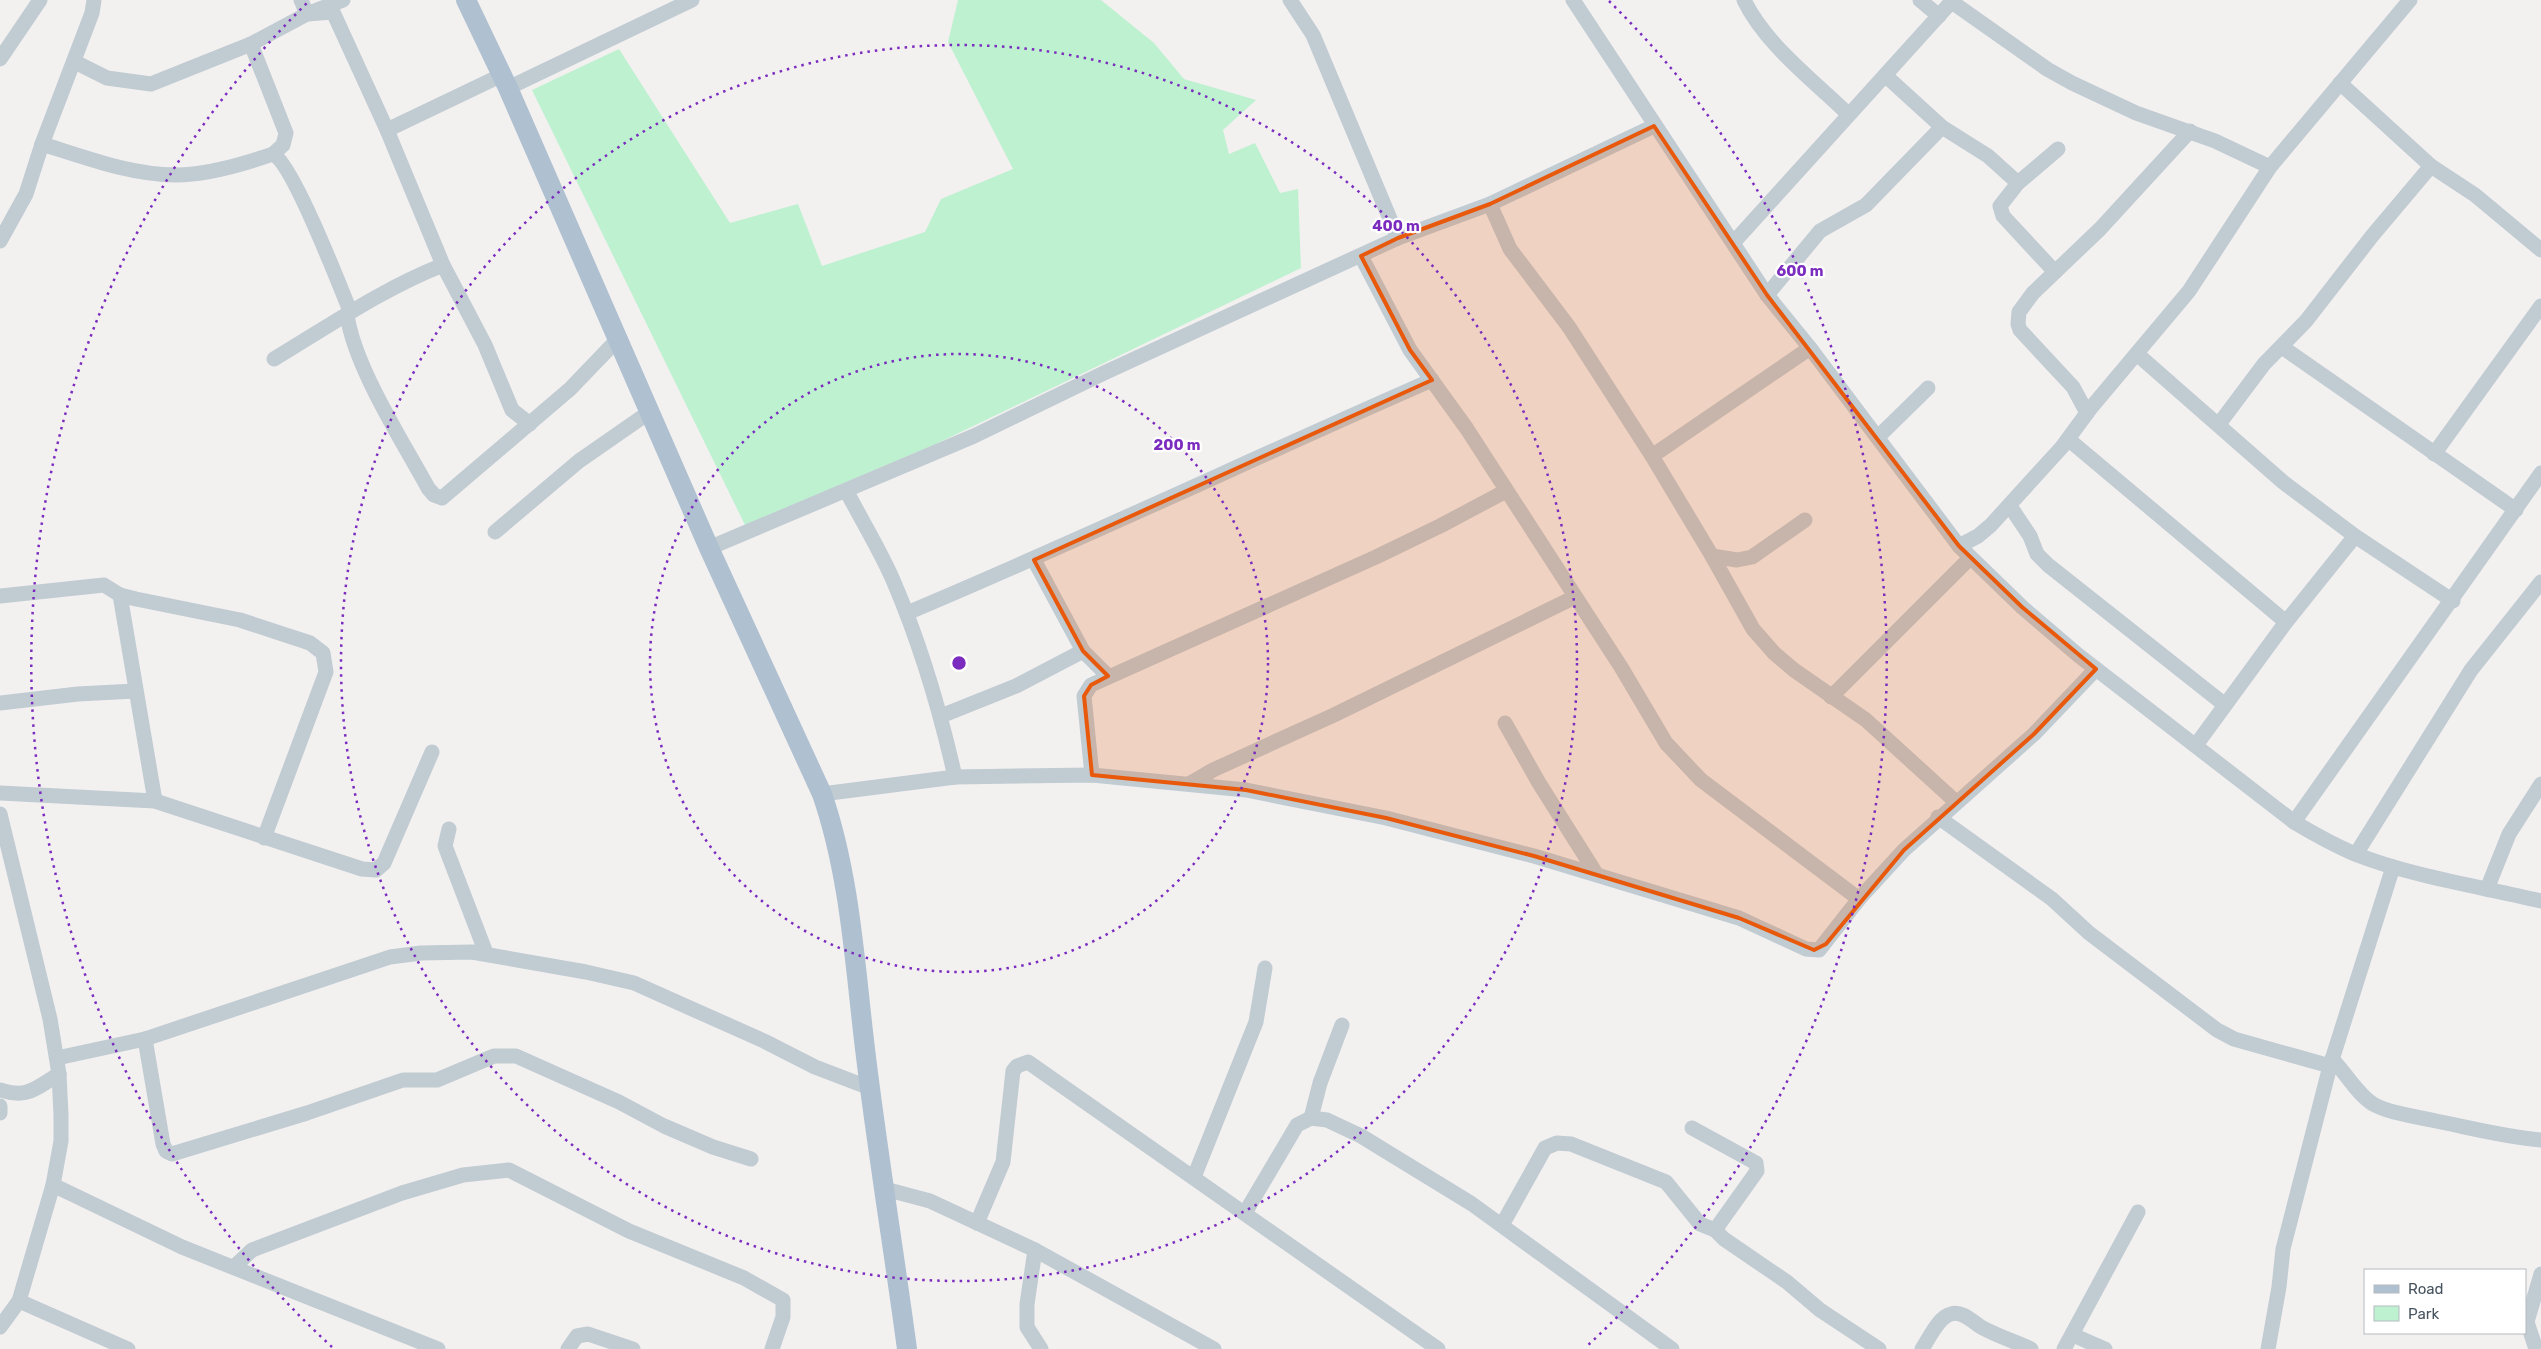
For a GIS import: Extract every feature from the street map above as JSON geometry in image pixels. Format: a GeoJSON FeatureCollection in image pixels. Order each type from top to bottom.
{"type":"FeatureCollection","features":[{"type":"Feature","properties":{"kind":"main road"},"geometry":{"type":"LineString","coordinates":[[466,0],[505,82],[710,548],[822,794],[844,871],[870,1088],[907,1349]]}},
{"type":"Feature","properties":{"kind":"street"},"geometry":{"type":"LineString","coordinates":[[0,59],[40,0]]}},
{"type":"Feature","properties":{"kind":"street"},"geometry":{"type":"LineString","coordinates":[[0,241],[26,194],[42,144],[75,62],[92,13],[94,0]]}},
{"type":"Feature","properties":{"kind":"street"},"geometry":{"type":"LineString","coordinates":[[301,0],[307,14]]}},
{"type":"Feature","properties":{"kind":"street"},"geometry":{"type":"LineString","coordinates":[[75,62],[107,78],[151,84],[251,44],[307,14],[344,0]]}},
{"type":"Feature","properties":{"kind":"street"},"geometry":{"type":"LineString","coordinates":[[388,130],[505,82],[692,0]]}},
{"type":"Feature","properties":{"kind":"street"},"geometry":{"type":"LineString","coordinates":[[1290,0],[1313,35],[1398,238]]}},
{"type":"Feature","properties":{"kind":"street"},"geometry":{"type":"LineString","coordinates":[[1573,0],[1654,126],[1734,242],[1767,295],[1878,437],[1958,546],[2022,607],[2096,668],[2294,822],[2321,838],[2356,854],[2393,866],[2541,901]]}},
{"type":"Feature","properties":{"kind":"street"},"geometry":{"type":"LineString","coordinates":[[1744,0],[1753,17],[1768,36],[1848,114]]}},
{"type":"Feature","properties":{"kind":"street"},"geometry":{"type":"LineString","coordinates":[[1920,0],[1939,16]]}},
{"type":"Feature","properties":{"kind":"street"},"geometry":{"type":"LineString","coordinates":[[1958,546],[1978,536],[2010,506],[2068,438],[2189,291],[2270,167],[2410,0]]}},
{"type":"Feature","properties":{"kind":"street"},"geometry":{"type":"LineString","coordinates":[[1734,242],[1952,1],[2047,68],[2072,82],[2136,113],[2190,131],[2270,167]]}},
{"type":"Feature","properties":{"kind":"street"},"geometry":{"type":"LineString","coordinates":[[307,14],[333,12],[388,130],[443,265],[484,345],[512,410],[530,424]]}},
{"type":"Feature","properties":{"kind":"street"},"geometry":{"type":"LineString","coordinates":[[42,144],[113,165],[174,175],[192,174],[273,154],[284,145],[286,133],[251,44]]}},
{"type":"Feature","properties":{"kind":"street"},"geometry":{"type":"LineString","coordinates":[[1886,76],[1942,127],[1988,156],[2018,183]]}},
{"type":"Feature","properties":{"kind":"street"},"geometry":{"type":"LineString","coordinates":[[2340,83],[2431,166],[2474,194],[2541,250]]}},
{"type":"Feature","properties":{"kind":"street"},"geometry":{"type":"LineString","coordinates":[[710,548],[847,492],[974,436],[1104,373],[1398,238],[1490,204],[1654,126]]}},
{"type":"Feature","properties":{"kind":"street"},"geometry":{"type":"LineString","coordinates":[[1767,295],[1820,231],[1866,205],[1942,127]]}},
{"type":"Feature","properties":{"kind":"street"},"geometry":{"type":"LineString","coordinates":[[2087,413],[2073,387],[2018,324],[2019,312],[2024,304],[2054,272],[2100,229],[2190,131]]}},
{"type":"Feature","properties":{"kind":"street"},"geometry":{"type":"LineString","coordinates":[[2054,272],[2000,212],[2003,202],[2018,183],[2058,149]]}},
{"type":"Feature","properties":{"kind":"street"},"geometry":{"type":"LineString","coordinates":[[273,154],[279,158],[285,167],[315,226],[348,313],[350,336],[375,390],[428,488],[437,497],[442,498],[530,424],[570,389],[619,338]]}},
{"type":"Feature","properties":{"kind":"street"},"geometry":{"type":"LineString","coordinates":[[2219,424],[2264,364],[2306,321],[2366,243],[2431,166]]}},
{"type":"Feature","properties":{"kind":"street"},"geometry":{"type":"LineString","coordinates":[[1490,204],[1510,249],[1569,326],[1652,456],[1753,629],[1774,653],[1831,697],[1866,720],[1956,802]]}},
{"type":"Feature","properties":{"kind":"street"},"geometry":{"type":"LineString","coordinates":[[1361,256],[1410,350],[1467,429],[1621,667],[1666,743],[1701,780],[1859,899]]}},
{"type":"Feature","properties":{"kind":"street"},"geometry":{"type":"LineString","coordinates":[[274,359],[348,313],[412,277],[443,265]]}},
{"type":"Feature","properties":{"kind":"street"},"geometry":{"type":"LineString","coordinates":[[2434,454],[2541,306]]}},
{"type":"Feature","properties":{"kind":"street"},"geometry":{"type":"LineString","coordinates":[[2282,347],[2516,510]]}},
{"type":"Feature","properties":{"kind":"street"},"geometry":{"type":"LineString","coordinates":[[1652,456],[1810,348]]}},
{"type":"Feature","properties":{"kind":"street"},"geometry":{"type":"LineString","coordinates":[[2137,354],[2219,424],[2282,482],[2355,536],[2452,601]]}},
{"type":"Feature","properties":{"kind":"street"},"geometry":{"type":"LineString","coordinates":[[907,613],[1034,560],[1432,380]]}},
{"type":"Feature","properties":{"kind":"street"},"geometry":{"type":"LineString","coordinates":[[1878,437],[1928,388]]}},
{"type":"Feature","properties":{"kind":"street"},"geometry":{"type":"LineString","coordinates":[[496,532],[579,462],[618,432],[651,411]]}},
{"type":"Feature","properties":{"kind":"street"},"geometry":{"type":"LineString","coordinates":[[2068,438],[2286,622]]}},
{"type":"Feature","properties":{"kind":"street"},"geometry":{"type":"LineString","coordinates":[[2294,822],[2376,703],[2452,601],[2541,473]]}},
{"type":"Feature","properties":{"kind":"street"},"geometry":{"type":"LineString","coordinates":[[1092,775],[1084,696],[1091,685],[1376,557],[1440,526],[1506,490]]}},
{"type":"Feature","properties":{"kind":"street"},"geometry":{"type":"LineString","coordinates":[[847,492],[892,578],[907,613],[941,716],[955,777]]}},
{"type":"Feature","properties":{"kind":"street"},"geometry":{"type":"LineString","coordinates":[[2010,506],[2030,536],[2037,554],[2048,565],[2225,705]]}},
{"type":"Feature","properties":{"kind":"street"},"geometry":{"type":"LineString","coordinates":[[1712,556],[1737,560],[1752,557],[1805,520]]}},
{"type":"Feature","properties":{"kind":"street"},"geometry":{"type":"LineString","coordinates":[[2196,745],[2286,622],[2355,536]]}},
{"type":"Feature","properties":{"kind":"street"},"geometry":{"type":"LineString","coordinates":[[1831,697],[1970,558]]}},
{"type":"Feature","properties":{"kind":"street"},"geometry":{"type":"LineString","coordinates":[[1034,560],[1083,651],[1108,676]]}},
{"type":"Feature","properties":{"kind":"street"},"geometry":{"type":"LineString","coordinates":[[2356,854],[2471,670],[2541,582]]}},
{"type":"Feature","properties":{"kind":"street"},"geometry":{"type":"LineString","coordinates":[[0,596],[104,585],[120,594],[240,620],[310,643],[323,653],[326,672],[264,838]]}},
{"type":"Feature","properties":{"kind":"street"},"geometry":{"type":"LineString","coordinates":[[120,594],[135,692],[155,801]]}},
{"type":"Feature","properties":{"kind":"street"},"geometry":{"type":"LineString","coordinates":[[1189,784],[1213,770],[1334,714],[1574,597]]}},
{"type":"Feature","properties":{"kind":"street"},"geometry":{"type":"LineString","coordinates":[[941,716],[1016,686],[1083,651]]}},
{"type":"Feature","properties":{"kind":"street"},"geometry":{"type":"LineString","coordinates":[[822,794],[955,777],[1092,775],[1246,790],[1386,818],[1534,856],[1739,918],[1814,950],[1819,950],[1826,944],[1859,899],[1938,817],[2034,734],[2096,668]]}},
{"type":"Feature","properties":{"kind":"street"},"geometry":{"type":"LineString","coordinates":[[0,703],[78,694],[135,692]]}},
{"type":"Feature","properties":{"kind":"street"},"geometry":{"type":"LineString","coordinates":[[1505,723],[1538,783],[1596,875]]}},
{"type":"Feature","properties":{"kind":"street"},"geometry":{"type":"LineString","coordinates":[[0,793],[155,801],[362,869],[376,870],[384,863],[432,752]]}},
{"type":"Feature","properties":{"kind":"street"},"geometry":{"type":"LineString","coordinates":[[2487,889],[2509,834],[2541,784]]}},
{"type":"Feature","properties":{"kind":"street"},"geometry":{"type":"LineString","coordinates":[[1938,817],[2052,899],[2090,933],[2217,1030],[2234,1039],[2331,1062],[2346,1073],[2364,1098],[2374,1104],[2400,1113],[2514,1138],[2541,1140]]}},
{"type":"Feature","properties":{"kind":"street"},"geometry":{"type":"LineString","coordinates":[[0,1327],[19,1301],[53,1186],[61,1141],[57,1058],[1,821]]}},
{"type":"Feature","properties":{"kind":"street"},"geometry":{"type":"LineString","coordinates":[[449,829],[446,846],[486,953]]}},
{"type":"Feature","properties":{"kind":"street"},"geometry":{"type":"LineString","coordinates":[[2268,1349],[2279,1287],[2283,1249],[2331,1062],[2393,866]]}},
{"type":"Feature","properties":{"kind":"street"},"geometry":{"type":"LineString","coordinates":[[57,1058],[145,1039],[390,957],[443,951],[486,953],[634,983],[764,1041],[815,1067],[870,1088]]}},
{"type":"Feature","properties":{"kind":"street"},"geometry":{"type":"LineString","coordinates":[[1194,1177],[1256,1022],[1265,968]]}},
{"type":"Feature","properties":{"kind":"street"},"geometry":{"type":"LineString","coordinates":[[1310,1118],[1320,1083],[1342,1025]]}},
{"type":"Feature","properties":{"kind":"street"},"geometry":{"type":"LineString","coordinates":[[145,1039],[163,1144],[166,1151],[172,1154],[307,1113],[403,1080],[437,1080],[494,1056],[516,1056],[619,1102],[664,1126],[713,1147],[751,1159]]}},
{"type":"Feature","properties":{"kind":"street"},"geometry":{"type":"LineString","coordinates":[[977,1223],[1000,1174],[1013,1071],[1022,1063],[1033,1064],[1438,1349]]}},
{"type":"Feature","properties":{"kind":"street"},"geometry":{"type":"LineString","coordinates":[[0,1090],[15,1094],[28,1093],[59,1074]]}},
{"type":"Feature","properties":{"kind":"street"},"geometry":{"type":"LineString","coordinates":[[0,1106],[0,1113]]}},
{"type":"Feature","properties":{"kind":"street"},"geometry":{"type":"LineString","coordinates":[[1245,1213],[1297,1126],[1310,1118],[1327,1120],[1361,1136],[1472,1204],[1672,1349]]}},
{"type":"Feature","properties":{"kind":"street"},"geometry":{"type":"LineString","coordinates":[[1692,1128],[1756,1163],[1757,1171],[1715,1230]]}},
{"type":"Feature","properties":{"kind":"street"},"geometry":{"type":"LineString","coordinates":[[1502,1225],[1545,1148],[1557,1143],[1571,1144],[1666,1182],[1700,1224],[1715,1230],[1724,1239],[1787,1282],[1820,1310],[1879,1349]]}},
{"type":"Feature","properties":{"kind":"street"},"geometry":{"type":"LineString","coordinates":[[234,1267],[252,1250],[402,1193],[463,1175],[509,1170],[629,1231],[744,1278],[783,1300],[784,1317],[772,1349]]}},
{"type":"Feature","properties":{"kind":"street"},"geometry":{"type":"LineString","coordinates":[[53,1186],[182,1247],[234,1267],[412,1344],[438,1349]]}},
{"type":"Feature","properties":{"kind":"street"},"geometry":{"type":"LineString","coordinates":[[885,1188],[930,1201],[1035,1250],[1214,1349]]}},
{"type":"Feature","properties":{"kind":"street"},"geometry":{"type":"LineString","coordinates":[[2064,1349],[2074,1335],[2138,1212]]}},
{"type":"Feature","properties":{"kind":"street"},"geometry":{"type":"LineString","coordinates":[[1035,1250],[1027,1304],[1027,1327],[1041,1349]]}},
{"type":"Feature","properties":{"kind":"street"},"geometry":{"type":"LineString","coordinates":[[2536,1343],[2527,1322],[2541,1274]]}},
{"type":"Feature","properties":{"kind":"street"},"geometry":{"type":"LineString","coordinates":[[19,1301],[121,1348]]}},
{"type":"Feature","properties":{"kind":"street"},"geometry":{"type":"LineString","coordinates":[[1922,1349],[1943,1318],[1951,1314],[1960,1314],[1997,1335],[2010,1338],[2030,1349]]}},
{"type":"Feature","properties":{"kind":"street"},"geometry":{"type":"LineString","coordinates":[[568,1349],[577,1336],[588,1334],[633,1349]]}},
{"type":"Feature","properties":{"kind":"street"},"geometry":{"type":"LineString","coordinates":[[2074,1335],[2105,1349]]}},
{"type":"Feature","properties":{"kind":"highlighted area"},"geometry":{"type":"Polygon","coordinates":[[[1654,126],[1767,295],[1959,546],[2022,607],[2096,669],[2034,734],[1904,850],[1826,944],[1814,950],[1739,918],[1534,856],[1386,818],[1246,790],[1092,775],[1084,696],[1091,685],[1108,676],[1083,651],[1034,560],[1432,380],[1410,350],[1361,256],[1398,238],[1490,204],[1654,126]]]}},
{"type":"Feature","properties":{"kind":"green space"},"geometry":{"type":"Polygon","coordinates":[[[958,0],[1101,0],[1154,43],[1184,79],[1256,100],[1223,130],[1229,154],[1255,143],[1280,193],[1298,189],[1301,268],[936,444],[745,525],[532,90],[619,49],[730,223],[798,204],[822,266],[925,232],[941,199],[1013,169],[948,42],[958,0]]]}}]}
